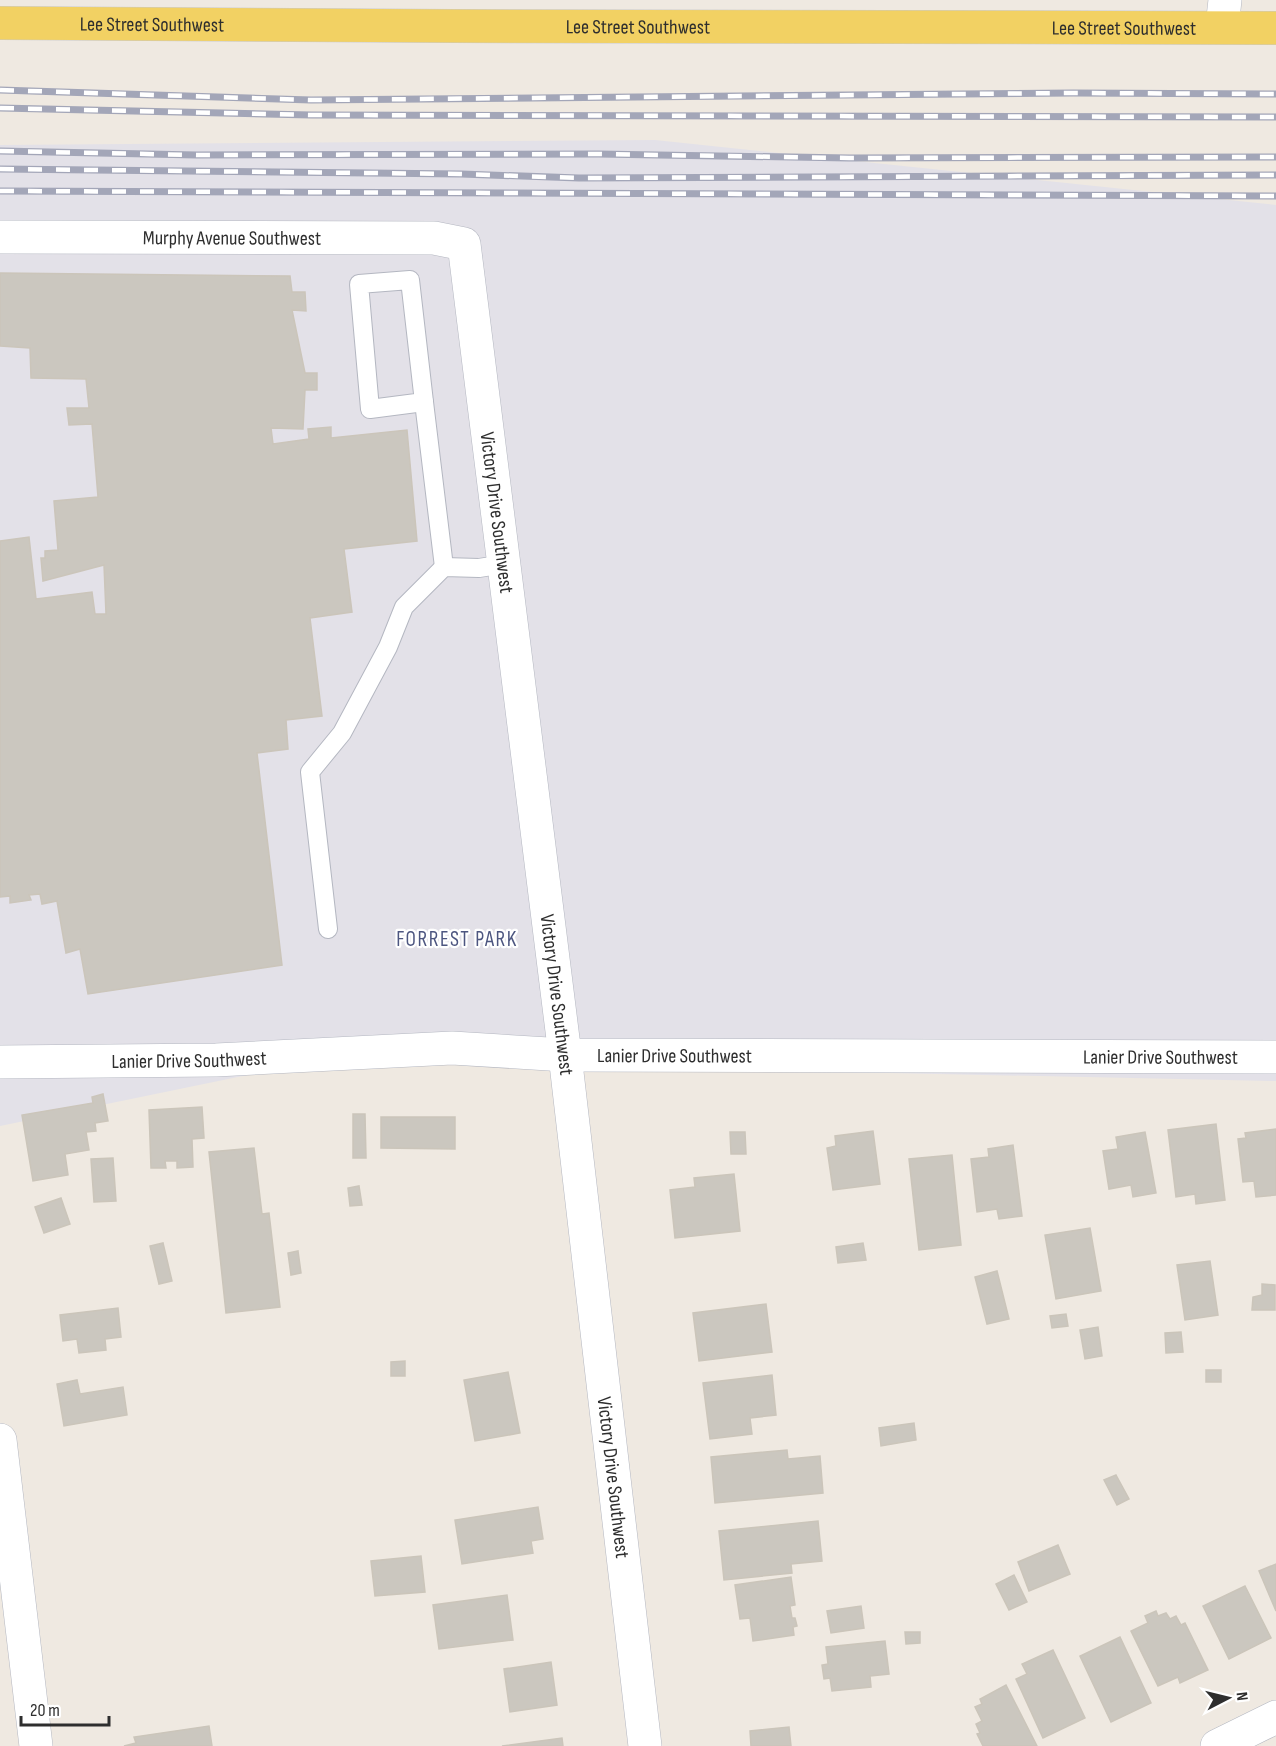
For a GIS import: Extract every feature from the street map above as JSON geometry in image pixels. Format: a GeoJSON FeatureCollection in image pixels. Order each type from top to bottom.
{"type":"FeatureCollection","features":[{"type":"Feature","properties":{"kind":"main road","name":"Lee Street Southwest"},"geometry":{"type":"LineString","coordinates":[[0,23],[452,26],[1223,14],[1276,28]]}},
{"type":"Feature","properties":{"kind":"street","name":"Murphy Avenue Southwest"},"geometry":{"type":"LineString","coordinates":[[0,237],[434,238],[464,244]]}},
{"type":"Feature","properties":{"kind":"street","name":"Victory Drive Southwest"},"geometry":{"type":"LineString","coordinates":[[464,244],[565,1055],[645,1746]]}},
{"type":"Feature","properties":{"kind":"street","name":"Lanier Drive Southwest"},"geometry":{"type":"LineString","coordinates":[[0,1062],[216,1060],[452,1048],[565,1055],[1276,1057]]}},
{"type":"Feature","properties":{"kind":"street"},"geometry":{"type":"LineString","coordinates":[[0,1440],[36,1746]]}},
{"type":"Feature","properties":{"kind":"street"},"geometry":{"type":"LineString","coordinates":[[1236,1742],[1276,1718]]}},
{"type":"Feature","properties":{"kind":"lane"},"geometry":{"type":"LineString","coordinates":[[424,402],[370,409],[358,284],[410,280],[444,567]]}},
{"type":"Feature","properties":{"kind":"lane"},"geometry":{"type":"LineString","coordinates":[[328,929],[310,772],[342,733],[388,647],[404,606],[444,567],[479,568],[504,564]]}},
{"type":"Feature","properties":{"kind":"shaded area"},"geometry":{"type":"Polygon","coordinates":[[[655,140],[1276,205],[1276,1081],[316,1061],[0,1126],[0,145],[655,140]]]}},
{"type":"Feature","properties":{"kind":"building"},"geometry":{"type":"Polygon","coordinates":[[[0,273],[290,276],[292,292],[305,292],[306,311],[292,310],[305,373],[317,373],[317,390],[305,390],[303,429],[271,428],[273,444],[309,439],[308,429],[331,427],[331,438],[407,430],[417,541],[344,549],[352,612],[310,618],[322,716],[286,720],[288,749],[257,753],[282,965],[88,994],[80,949],[66,953],[57,901],[42,904],[40,894],[29,895],[31,900],[10,903],[10,896],[0,897],[0,541],[29,537],[36,599],[92,592],[95,614],[106,614],[104,565],[43,581],[41,558],[45,558],[45,551],[58,550],[54,501],[98,497],[92,424],[69,425],[67,408],[89,408],[86,379],[31,378],[30,348],[0,346],[0,273]]]}},
{"type":"Feature","properties":{"kind":"building"},"geometry":{"type":"Polygon","coordinates":[[[103,1094],[108,1121],[95,1123],[96,1131],[86,1132],[89,1150],[65,1154],[68,1175],[33,1181],[22,1115],[93,1103],[92,1097],[103,1094]]]}},
{"type":"Feature","properties":{"kind":"building"},"geometry":{"type":"Polygon","coordinates":[[[202,1107],[204,1138],[192,1139],[193,1167],[177,1168],[177,1161],[165,1161],[166,1168],[151,1168],[149,1110],[202,1107]]]}},
{"type":"Feature","properties":{"kind":"building"},"geometry":{"type":"Polygon","coordinates":[[[353,1114],[365,1114],[366,1158],[353,1158],[353,1114]]]}},
{"type":"Feature","properties":{"kind":"building"},"geometry":{"type":"Polygon","coordinates":[[[381,1117],[455,1117],[455,1149],[381,1148],[381,1117]]]}},
{"type":"Feature","properties":{"kind":"building"},"geometry":{"type":"Polygon","coordinates":[[[1216,1124],[1225,1200],[1196,1204],[1195,1194],[1176,1197],[1168,1130],[1216,1124]]]}},
{"type":"Feature","properties":{"kind":"building"},"geometry":{"type":"Polygon","coordinates":[[[1276,1129],[1276,1195],[1256,1197],[1254,1181],[1243,1182],[1238,1139],[1246,1138],[1245,1133],[1276,1129]]]}},
{"type":"Feature","properties":{"kind":"building"},"geometry":{"type":"Polygon","coordinates":[[[873,1131],[880,1184],[833,1190],[827,1148],[836,1146],[835,1136],[873,1131]]]}},
{"type":"Feature","properties":{"kind":"building"},"geometry":{"type":"Polygon","coordinates":[[[730,1132],[745,1132],[746,1154],[731,1154],[730,1132]]]}},
{"type":"Feature","properties":{"kind":"building"},"geometry":{"type":"Polygon","coordinates":[[[1145,1132],[1156,1193],[1133,1197],[1131,1185],[1109,1189],[1103,1151],[1118,1149],[1116,1137],[1145,1132]]]}},
{"type":"Feature","properties":{"kind":"building"},"geometry":{"type":"Polygon","coordinates":[[[1013,1145],[1022,1216],[999,1219],[997,1209],[977,1212],[971,1159],[989,1157],[988,1149],[1013,1145]]]}},
{"type":"Feature","properties":{"kind":"building"},"geometry":{"type":"Polygon","coordinates":[[[254,1148],[262,1214],[269,1213],[280,1307],[226,1313],[209,1152],[254,1148]]]}},
{"type":"Feature","properties":{"kind":"building"},"geometry":{"type":"Polygon","coordinates":[[[952,1155],[961,1245],[919,1250],[909,1159],[952,1155]]]}},
{"type":"Feature","properties":{"kind":"building"},"geometry":{"type":"Polygon","coordinates":[[[113,1158],[116,1201],[94,1202],[91,1159],[113,1158]]]}},
{"type":"Feature","properties":{"kind":"building"},"geometry":{"type":"Polygon","coordinates":[[[734,1174],[740,1231],[675,1238],[670,1190],[695,1187],[694,1178],[734,1174]]]}},
{"type":"Feature","properties":{"kind":"building"},"geometry":{"type":"Polygon","coordinates":[[[359,1186],[362,1205],[350,1206],[348,1188],[359,1186]]]}},
{"type":"Feature","properties":{"kind":"building"},"geometry":{"type":"Polygon","coordinates":[[[61,1198],[70,1224],[44,1233],[35,1207],[61,1198]]]}},
{"type":"Feature","properties":{"kind":"building"},"geometry":{"type":"Polygon","coordinates":[[[1090,1228],[1101,1291],[1056,1299],[1045,1235],[1090,1228]]]}},
{"type":"Feature","properties":{"kind":"building"},"geometry":{"type":"Polygon","coordinates":[[[163,1243],[172,1281],[159,1284],[150,1246],[163,1243]]]}},
{"type":"Feature","properties":{"kind":"building"},"geometry":{"type":"Polygon","coordinates":[[[863,1243],[866,1260],[838,1263],[836,1247],[863,1243]]]}},
{"type":"Feature","properties":{"kind":"building"},"geometry":{"type":"Polygon","coordinates":[[[298,1251],[301,1273],[291,1275],[288,1253],[298,1251]]]}},
{"type":"Feature","properties":{"kind":"building"},"geometry":{"type":"Polygon","coordinates":[[[1210,1261],[1218,1315],[1185,1320],[1177,1265],[1210,1261]]]}},
{"type":"Feature","properties":{"kind":"building"},"geometry":{"type":"Polygon","coordinates":[[[997,1271],[1009,1319],[987,1324],[975,1277],[997,1271]]]}},
{"type":"Feature","properties":{"kind":"building"},"geometry":{"type":"Polygon","coordinates":[[[1262,1284],[1275,1285],[1275,1310],[1252,1310],[1253,1297],[1262,1295],[1262,1284]]]}},
{"type":"Feature","properties":{"kind":"building"},"geometry":{"type":"Polygon","coordinates":[[[766,1304],[772,1352],[699,1361],[693,1313],[766,1304]]]}},
{"type":"Feature","properties":{"kind":"building"},"geometry":{"type":"Polygon","coordinates":[[[118,1308],[121,1337],[105,1339],[106,1350],[79,1353],[77,1339],[63,1341],[60,1315],[118,1308]]]}},
{"type":"Feature","properties":{"kind":"building"},"geometry":{"type":"Polygon","coordinates":[[[1066,1314],[1068,1326],[1052,1328],[1050,1316],[1066,1314]]]}},
{"type":"Feature","properties":{"kind":"building"},"geometry":{"type":"Polygon","coordinates":[[[1098,1327],[1102,1356],[1085,1359],[1080,1330],[1098,1327]]]}},
{"type":"Feature","properties":{"kind":"building"},"geometry":{"type":"Polygon","coordinates":[[[1181,1332],[1183,1352],[1166,1353],[1165,1333],[1181,1332]]]}},
{"type":"Feature","properties":{"kind":"building"},"geometry":{"type":"Polygon","coordinates":[[[405,1361],[405,1376],[391,1376],[391,1362],[405,1361]]]}},
{"type":"Feature","properties":{"kind":"building"},"geometry":{"type":"Polygon","coordinates":[[[1206,1370],[1221,1370],[1221,1382],[1206,1382],[1206,1370]]]}},
{"type":"Feature","properties":{"kind":"building"},"geometry":{"type":"Polygon","coordinates":[[[508,1372],[520,1433],[475,1441],[464,1380],[508,1372]]]}},
{"type":"Feature","properties":{"kind":"building"},"geometry":{"type":"Polygon","coordinates":[[[772,1375],[776,1415],[750,1418],[752,1434],[710,1439],[703,1383],[772,1375]]]}},
{"type":"Feature","properties":{"kind":"building"},"geometry":{"type":"Polygon","coordinates":[[[77,1380],[80,1394],[123,1387],[127,1415],[64,1426],[57,1384],[77,1380]]]}},
{"type":"Feature","properties":{"kind":"building"},"geometry":{"type":"Polygon","coordinates":[[[914,1423],[916,1440],[881,1446],[879,1428],[914,1423]]]}},
{"type":"Feature","properties":{"kind":"building"},"geometry":{"type":"Polygon","coordinates":[[[787,1450],[788,1459],[820,1456],[823,1493],[715,1503],[711,1457],[787,1450]]]}},
{"type":"Feature","properties":{"kind":"building"},"geometry":{"type":"Polygon","coordinates":[[[1116,1475],[1129,1499],[1117,1505],[1104,1480],[1116,1475]]]}},
{"type":"Feature","properties":{"kind":"building"},"geometry":{"type":"Polygon","coordinates":[[[538,1507],[543,1539],[531,1541],[533,1553],[462,1564],[455,1520],[538,1507]]]}},
{"type":"Feature","properties":{"kind":"building"},"geometry":{"type":"Polygon","coordinates":[[[818,1521],[822,1561],[791,1564],[792,1573],[724,1580],[719,1531],[818,1521]]]}},
{"type":"Feature","properties":{"kind":"building"},"geometry":{"type":"Polygon","coordinates":[[[1058,1545],[1070,1574],[1029,1591],[1018,1562],[1058,1545]]]}},
{"type":"Feature","properties":{"kind":"building"},"geometry":{"type":"Polygon","coordinates":[[[421,1556],[425,1592],[375,1596],[371,1561],[421,1556]]]}},
{"type":"Feature","properties":{"kind":"building"},"geometry":{"type":"Polygon","coordinates":[[[1276,1564],[1276,1611],[1259,1571],[1276,1564]]]}},
{"type":"Feature","properties":{"kind":"building"},"geometry":{"type":"Polygon","coordinates":[[[1014,1575],[1027,1602],[1009,1610],[996,1584],[1014,1575]]]}},
{"type":"Feature","properties":{"kind":"building"},"geometry":{"type":"Polygon","coordinates":[[[791,1577],[795,1605],[790,1606],[792,1618],[795,1618],[797,1626],[793,1627],[794,1635],[753,1641],[750,1618],[740,1619],[735,1585],[791,1577]]]}},
{"type":"Feature","properties":{"kind":"building"},"geometry":{"type":"Polygon","coordinates":[[[1245,1586],[1271,1638],[1229,1659],[1203,1606],[1245,1586]]]}},
{"type":"Feature","properties":{"kind":"building"},"geometry":{"type":"Polygon","coordinates":[[[507,1595],[513,1640],[439,1649],[433,1605],[507,1595]]]}},
{"type":"Feature","properties":{"kind":"building"},"geometry":{"type":"Polygon","coordinates":[[[861,1606],[864,1628],[831,1633],[827,1611],[861,1606]]]}},
{"type":"Feature","properties":{"kind":"building"},"geometry":{"type":"Polygon","coordinates":[[[1156,1611],[1158,1616],[1166,1613],[1170,1619],[1176,1616],[1181,1625],[1185,1623],[1208,1670],[1180,1683],[1178,1677],[1158,1686],[1131,1631],[1148,1623],[1145,1616],[1156,1611]]]}},
{"type":"Feature","properties":{"kind":"building"},"geometry":{"type":"Polygon","coordinates":[[[905,1632],[920,1632],[920,1643],[906,1644],[905,1632]]]}},
{"type":"Feature","properties":{"kind":"building"},"geometry":{"type":"Polygon","coordinates":[[[1120,1637],[1151,1703],[1111,1722],[1080,1656],[1120,1637]]]}},
{"type":"Feature","properties":{"kind":"building"},"geometry":{"type":"Polygon","coordinates":[[[885,1641],[889,1674],[870,1676],[871,1687],[832,1691],[830,1678],[824,1679],[822,1665],[828,1664],[826,1647],[885,1641]]]}},
{"type":"Feature","properties":{"kind":"building"},"geometry":{"type":"Polygon","coordinates":[[[1053,1650],[1085,1718],[1043,1738],[1016,1679],[1027,1674],[1022,1664],[1053,1650]]]}},
{"type":"Feature","properties":{"kind":"building"},"geometry":{"type":"Polygon","coordinates":[[[551,1662],[557,1705],[510,1712],[504,1669],[551,1662]]]}},
{"type":"Feature","properties":{"kind":"building"},"geometry":{"type":"Polygon","coordinates":[[[1006,1685],[1037,1746],[983,1746],[977,1734],[980,1733],[976,1724],[982,1721],[975,1707],[982,1704],[980,1699],[1006,1685]]]}},
{"type":"Feature","properties":{"kind":"building"},"geometry":{"type":"Polygon","coordinates":[[[209,1726],[212,1746],[124,1746],[136,1743],[134,1737],[209,1726]]]}},
{"type":"Feature","properties":{"kind":"building"},"geometry":{"type":"Polygon","coordinates":[[[789,1727],[791,1746],[751,1746],[750,1731],[789,1727]]]}},
{"type":"Feature","properties":{"kind":"building"},"geometry":{"type":"Polygon","coordinates":[[[562,1738],[563,1746],[502,1746],[562,1738]]]}},
{"type":"Feature","properties":{"kind":"railway"},"geometry":{"type":"LineString","coordinates":[[0,90],[311,100],[1073,93],[1276,94]]}},
{"type":"Feature","properties":{"kind":"railway"},"geometry":{"type":"LineString","coordinates":[[0,108],[311,115],[1276,117]]}},
{"type":"Feature","properties":{"kind":"railway"},"geometry":{"type":"LineString","coordinates":[[0,151],[197,155],[1276,157]]}},
{"type":"Feature","properties":{"kind":"railway"},"geometry":{"type":"LineString","coordinates":[[0,169],[461,174],[579,178],[1276,175]]}},
{"type":"Feature","properties":{"kind":"railway"},"geometry":{"type":"LineString","coordinates":[[0,191],[1276,196]]}},
{"type":"Feature","properties":{"kind":"district","name":"FORREST PARK"},"geometry":{"type":"Point","coordinates":[457,939]}}]}
